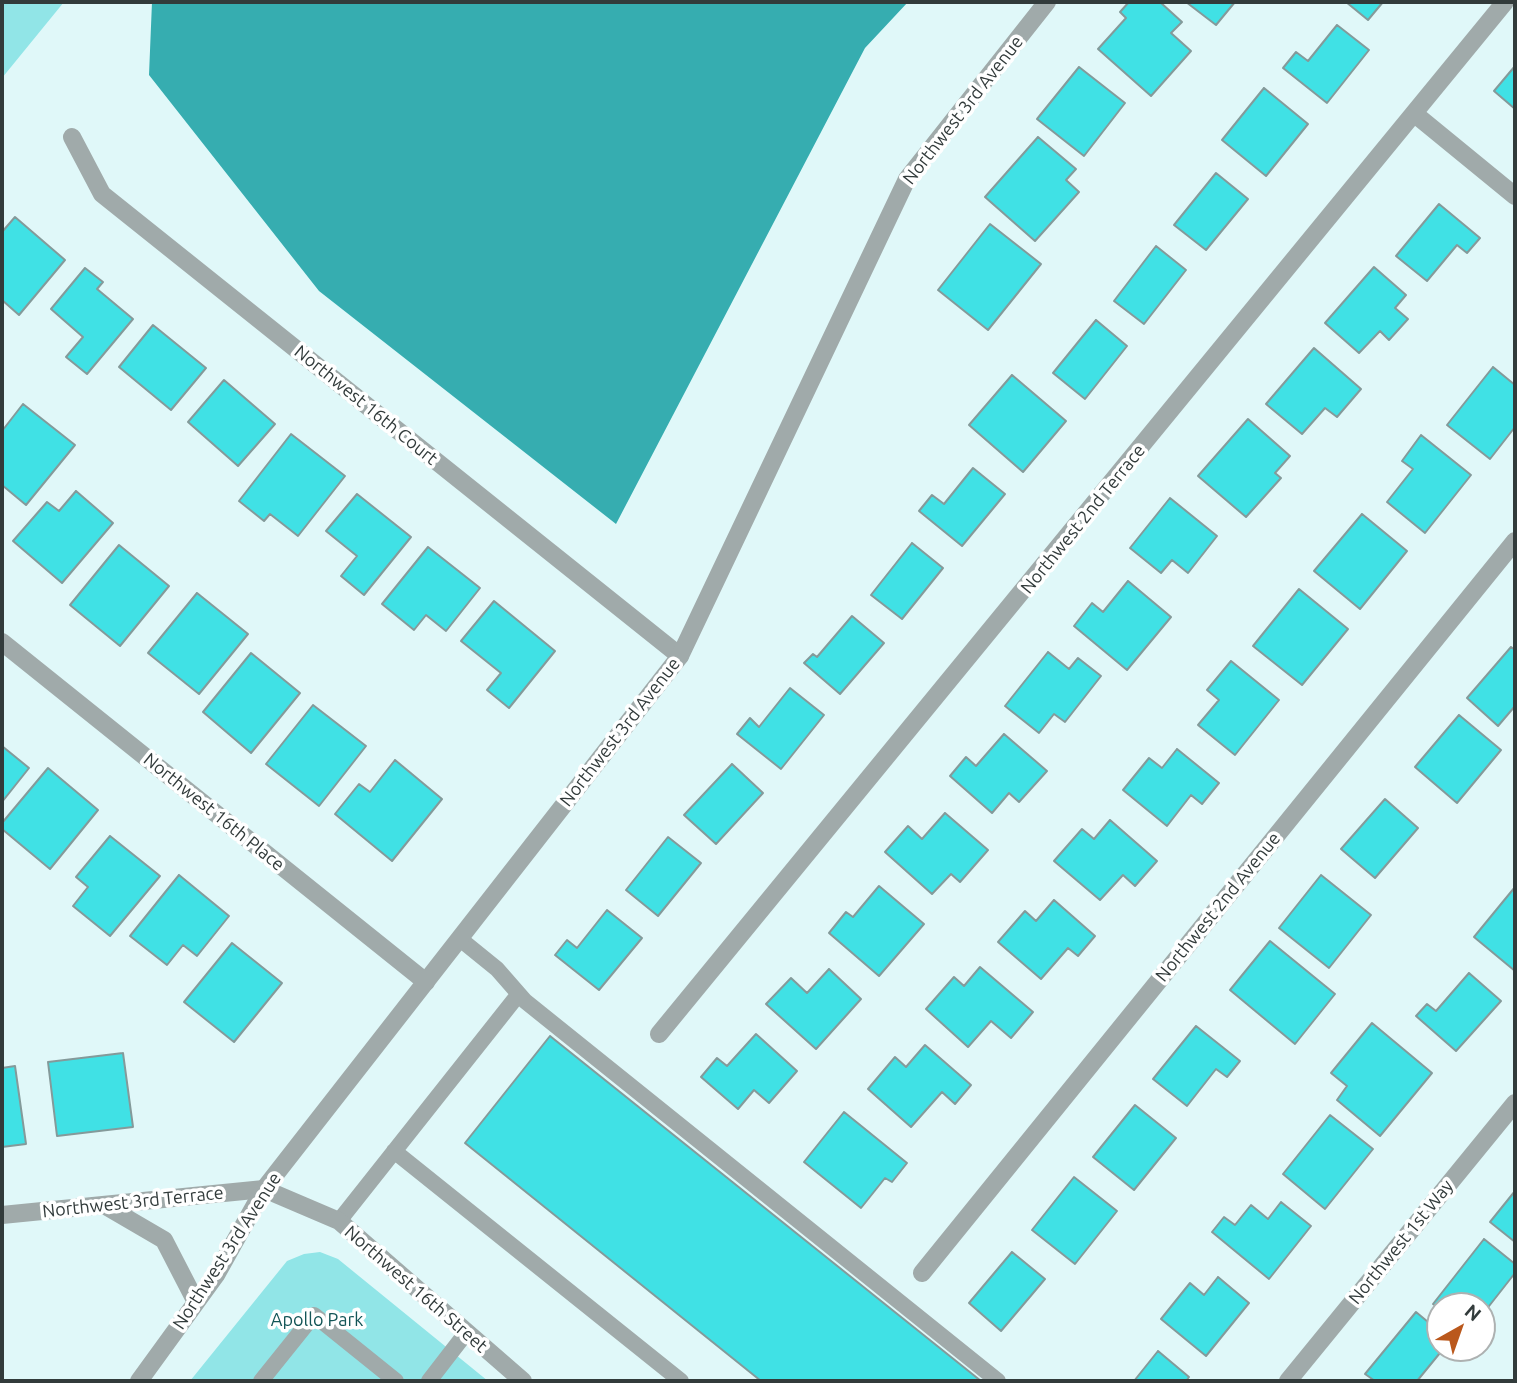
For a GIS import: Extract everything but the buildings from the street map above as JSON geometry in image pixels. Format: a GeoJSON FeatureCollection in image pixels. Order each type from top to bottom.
{"type":"FeatureCollection","features":[{"type":"Feature","properties":{"kind":"street","name":"Northwest 3rd Avenue"},"geometry":{"type":"LineString","coordinates":[[139,1381],[216,1275],[264,1189],[680,656],[907,178],[1047,2]]}},
{"type":"Feature","properties":{"kind":"street","name":"Northwest 2nd Terrace"},"geometry":{"type":"LineString","coordinates":[[659,1034],[1416,115],[1506,2]]}},
{"type":"Feature","properties":{"kind":"street"},"geometry":{"type":"LineString","coordinates":[[1416,115],[1515,195]]}},
{"type":"Feature","properties":{"kind":"street","name":"Northwest 16th Court"},"geometry":{"type":"LineString","coordinates":[[72,137],[102,194],[680,656]]}},
{"type":"Feature","properties":{"kind":"street","name":"Northwest 2nd Avenue"},"geometry":{"type":"LineString","coordinates":[[922,1273],[1515,541]]}},
{"type":"Feature","properties":{"kind":"street","name":"Northwest 16th Place"},"geometry":{"type":"LineString","coordinates":[[2,642],[426,982]]}},
{"type":"Feature","properties":{"kind":"street","name":"Northwest 1st Way"},"geometry":{"type":"LineString","coordinates":[[1288,1381],[1515,1103]]}},
{"type":"Feature","properties":{"kind":"street","name":"Northwest 3rd Terrace"},"geometry":{"type":"LineString","coordinates":[[2,1215],[264,1189]]}},
{"type":"Feature","properties":{"kind":"street","name":"Northwest 16th Street"},"geometry":{"type":"LineString","coordinates":[[264,1189],[339,1222],[523,1381]]}},
{"type":"Feature","properties":{"kind":"street"},"geometry":{"type":"LineString","coordinates":[[104,1205],[164,1240],[196,1302]]}},
{"type":"Feature","properties":{"kind":"lane"},"geometry":{"type":"LineString","coordinates":[[460,939],[497,969],[518,995],[998,1381]]}},
{"type":"Feature","properties":{"kind":"lane"},"geometry":{"type":"LineString","coordinates":[[339,1222],[518,995]]}},
{"type":"Feature","properties":{"kind":"lane"},"geometry":{"type":"LineString","coordinates":[[394,1151],[681,1381]]}},
{"type":"Feature","properties":{"kind":"lane"},"geometry":{"type":"LineString","coordinates":[[261,1381],[314,1315],[396,1381]]}},
{"type":"Feature","properties":{"kind":"lane"},"geometry":{"type":"LineString","coordinates":[[429,1381],[466,1332]]}},
{"type":"Feature","properties":{"kind":"green space"},"geometry":{"type":"Polygon","coordinates":[[[2,2],[64,2],[2,78],[2,2]]]}},
{"type":"Feature","properties":{"kind":"green space","name":"Apollo Park"},"geometry":{"type":"Polygon","coordinates":[[[320,1252],[338,1259],[488,1381],[190,1381],[287,1261],[304,1254],[320,1252]]]}},
{"type":"Feature","properties":{"kind":"shaded area"},"geometry":{"type":"Polygon","coordinates":[[[152,2],[908,2],[865,48],[616,524],[319,291],[149,75],[152,2]]]}}]}
